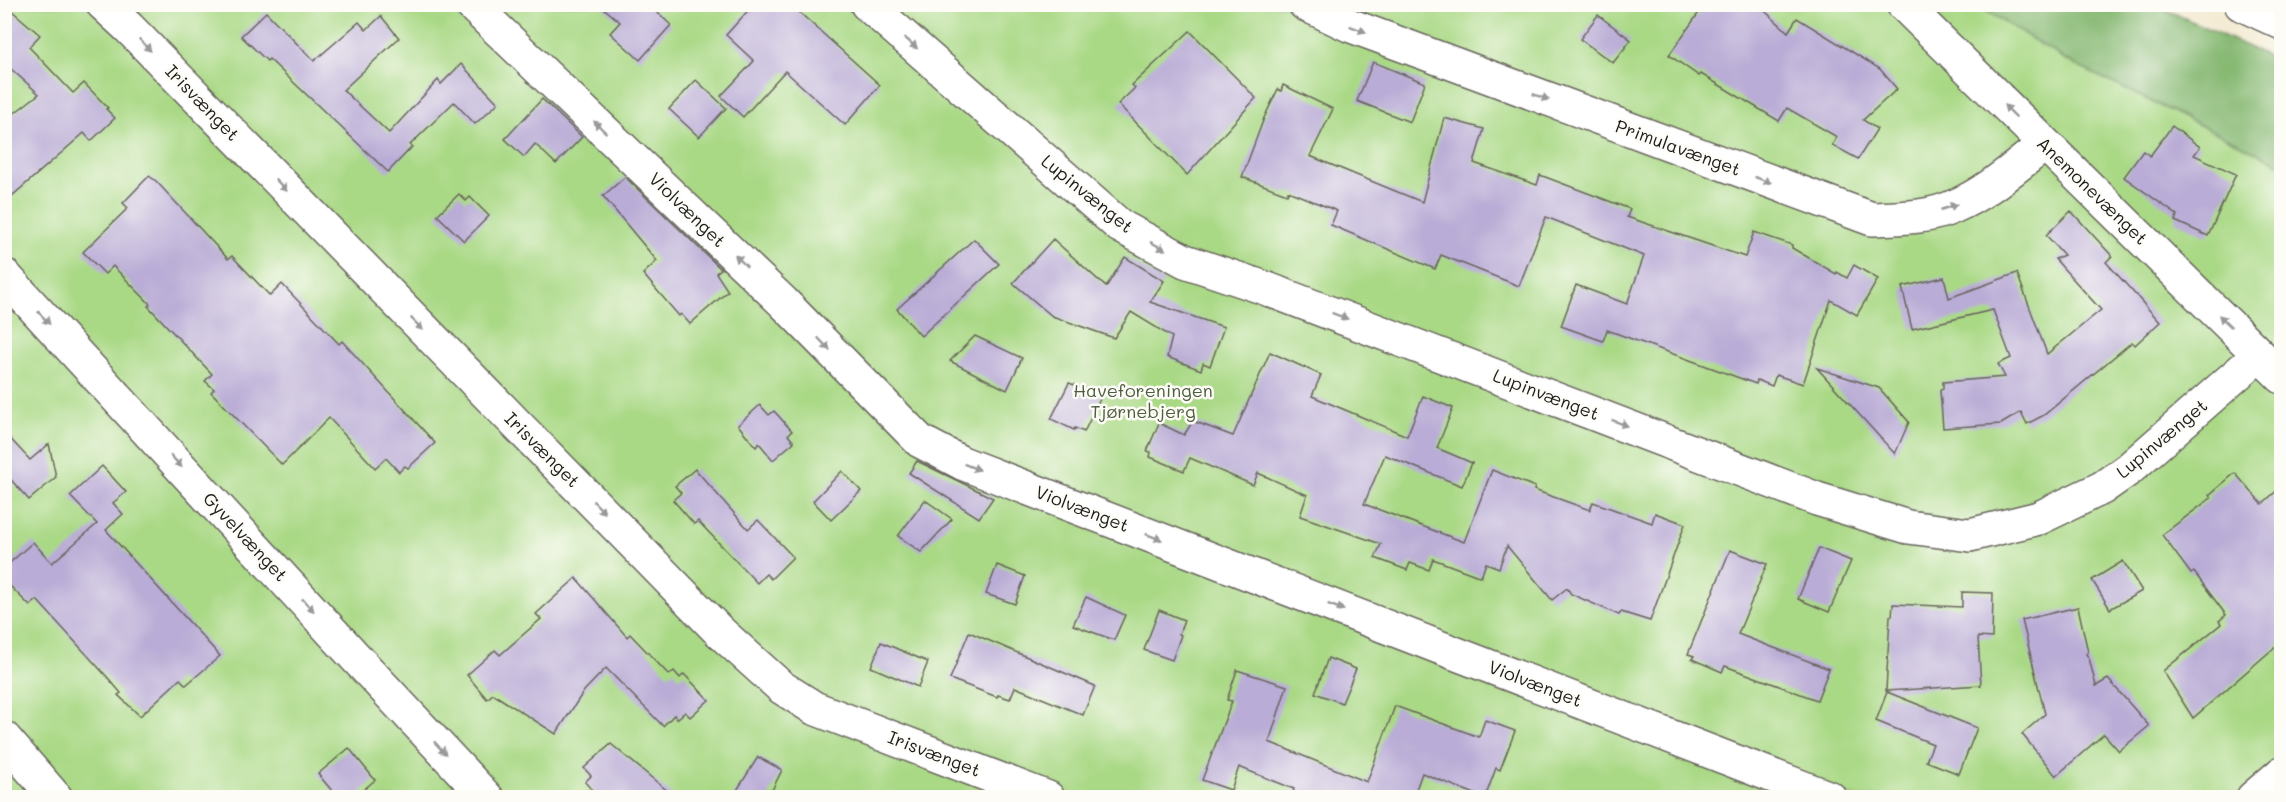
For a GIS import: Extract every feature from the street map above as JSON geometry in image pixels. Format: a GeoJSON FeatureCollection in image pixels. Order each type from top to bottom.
{"type":"FeatureCollection","features":[{"type":"Feature","properties":{"kind":"street","name":"Irisvænget"},"geometry":{"type":"LineString","coordinates":[[103,4],[719,631],[781,687],[814,708],[1048,798]]}},
{"type":"Feature","properties":{"kind":"street","name":"Violvænget"},"geometry":{"type":"LineString","coordinates":[[471,4],[783,302],[920,441],[962,463],[1830,798]]}},
{"type":"Feature","properties":{"kind":"street","name":"Lupinvænget"},"geometry":{"type":"LineString","coordinates":[[867,4],[1120,226],[1185,261],[1262,287],[1817,499],[1908,527],[1970,535],[2038,518],[2102,488],[2270,366]]}},
{"type":"Feature","properties":{"kind":"street","name":"Primulavænget"},"geometry":{"type":"LineString","coordinates":[[1305,4],[1349,25],[1872,219],[1912,218],[1955,207],[1998,181],[2044,145]]}},
{"type":"Feature","properties":{"kind":"street","name":"Anemonevænget"},"geometry":{"type":"LineString","coordinates":[[1903,4],[2270,366]]}},
{"type":"Feature","properties":{"kind":"street"},"geometry":{"type":"LineString","coordinates":[[2241,4],[2282,23]]}},
{"type":"Feature","properties":{"kind":"street","name":"Gyvelvænget"},"geometry":{"type":"LineString","coordinates":[[4,274],[487,798]]}},
{"type":"Feature","properties":{"kind":"street"},"geometry":{"type":"LineString","coordinates":[[4,738],[56,798]]}},
{"type":"Feature","properties":{"kind":"street"},"geometry":{"type":"LineString","coordinates":[[2253,798],[2282,773]]}},
{"type":"Feature","properties":{"kind":"green space","name":"Haveforeningen Tjørnebjerg"},"geometry":{"type":"Polygon","coordinates":[[[5,5],[2021,5],[2281,131],[2281,797],[5,798],[5,5]]]}},
{"type":"Feature","properties":{"kind":"green space"},"geometry":{"type":"Polygon","coordinates":[[[1976,5],[2156,5],[2281,62],[2281,164],[2075,65],[1976,5]]]}},
{"type":"Feature","properties":{"kind":"building"},"geometry":{"type":"Polygon","coordinates":[[[4,4],[40,35],[29,47],[73,93],[84,83],[115,118],[91,141],[84,133],[4,203],[4,121],[39,94],[10,68],[4,75],[4,4]]]}},
{"type":"Feature","properties":{"kind":"building"},"geometry":{"type":"Polygon","coordinates":[[[599,4],[648,4],[671,25],[640,60],[610,33],[620,22],[599,4]]]}},
{"type":"Feature","properties":{"kind":"building"},"geometry":{"type":"Polygon","coordinates":[[[754,4],[790,4],[880,85],[845,125],[785,71],[743,117],[721,96],[754,61],[726,35],[754,4]]]}},
{"type":"Feature","properties":{"kind":"building"},"geometry":{"type":"Polygon","coordinates":[[[1705,4],[1757,4],[1788,32],[1797,18],[1880,69],[1897,89],[1863,120],[1877,129],[1858,159],[1832,145],[1837,137],[1787,108],[1779,121],[1701,74],[1699,76],[1669,55],[1705,4]]]}},
{"type":"Feature","properties":{"kind":"building"},"geometry":{"type":"Polygon","coordinates":[[[266,12],[314,61],[359,22],[366,30],[381,16],[399,38],[343,90],[389,133],[438,80],[441,84],[461,64],[498,103],[475,124],[454,102],[410,145],[412,147],[388,172],[269,59],[267,61],[241,36],[266,12]]]}},
{"type":"Feature","properties":{"kind":"building"},"geometry":{"type":"Polygon","coordinates":[[[1598,15],[1631,40],[1613,63],[1580,39],[1598,15]]]}},
{"type":"Feature","properties":{"kind":"building"},"geometry":{"type":"Polygon","coordinates":[[[1190,31],[1256,98],[1187,175],[1118,104],[1135,88],[1132,85],[1190,31]]]}},
{"type":"Feature","properties":{"kind":"building"},"geometry":{"type":"Polygon","coordinates":[[[1373,62],[1425,83],[1410,122],[1357,101],[1373,62]]]}},
{"type":"Feature","properties":{"kind":"building"},"geometry":{"type":"Polygon","coordinates":[[[696,80],[726,108],[699,137],[669,109],[696,80]]]}},
{"type":"Feature","properties":{"kind":"building"},"geometry":{"type":"Polygon","coordinates":[[[1283,85],[1333,109],[1310,156],[1422,202],[1444,118],[1484,129],[1474,163],[1537,185],[1540,175],[1630,209],[1627,217],[1745,257],[1754,232],[1792,245],[1792,248],[1836,274],[1837,272],[1847,278],[1854,265],[1878,279],[1857,315],[1831,300],[1803,384],[1776,375],[1772,386],[1757,380],[1756,384],[1607,330],[1603,341],[1561,326],[1576,285],[1627,304],[1644,256],[1546,217],[1519,286],[1441,255],[1435,269],[1331,225],[1337,211],[1288,191],[1287,194],[1242,177],[1264,118],[1278,89],[1281,91],[1283,85]]]}},
{"type":"Feature","properties":{"kind":"building"},"geometry":{"type":"Polygon","coordinates":[[[542,99],[582,137],[556,164],[535,144],[524,157],[505,139],[542,99]]]}},
{"type":"Feature","properties":{"kind":"building"},"geometry":{"type":"Polygon","coordinates":[[[2172,126],[2200,147],[2194,155],[2236,174],[2208,236],[2175,221],[2177,215],[2124,177],[2143,151],[2150,156],[2172,126]]]}},
{"type":"Feature","properties":{"kind":"building"},"geometry":{"type":"Polygon","coordinates":[[[149,176],[228,259],[232,256],[270,296],[282,284],[339,344],[342,341],[435,443],[408,468],[405,466],[399,472],[386,458],[375,468],[329,418],[282,465],[211,392],[214,389],[205,381],[212,374],[148,306],[150,304],[113,266],[105,274],[83,252],[128,208],[123,203],[149,176]]]}},
{"type":"Feature","properties":{"kind":"building"},"geometry":{"type":"Polygon","coordinates":[[[625,177],[721,269],[716,273],[728,291],[690,324],[681,314],[679,316],[643,274],[657,261],[603,196],[625,177]]]}},
{"type":"Feature","properties":{"kind":"building"},"geometry":{"type":"Polygon","coordinates":[[[459,194],[466,201],[470,197],[489,216],[464,241],[437,215],[459,194]]]}},
{"type":"Feature","properties":{"kind":"building"},"geometry":{"type":"Polygon","coordinates":[[[2071,211],[2112,256],[2106,262],[2160,322],[2135,345],[2132,342],[2044,415],[2027,424],[2021,412],[2001,424],[1943,428],[1940,390],[1943,389],[1943,382],[2005,377],[1998,364],[2011,358],[1993,310],[1912,329],[1902,287],[1944,277],[1949,298],[2017,273],[2047,354],[2101,310],[2055,259],[2064,255],[2046,235],[2071,211]]]}},
{"type":"Feature","properties":{"kind":"building"},"geometry":{"type":"Polygon","coordinates":[[[974,239],[999,264],[921,336],[897,309],[974,239]]]}},
{"type":"Feature","properties":{"kind":"building"},"geometry":{"type":"Polygon","coordinates":[[[1053,239],[1106,287],[1125,257],[1164,281],[1150,302],[1224,327],[1210,366],[1203,363],[1201,370],[1167,357],[1172,337],[1131,312],[1114,338],[1052,316],[1013,283],[1053,239]]]}},
{"type":"Feature","properties":{"kind":"building"},"geometry":{"type":"Polygon","coordinates":[[[975,336],[1022,358],[1007,390],[950,361],[975,336]]]}},
{"type":"Feature","properties":{"kind":"building"},"geometry":{"type":"Polygon","coordinates":[[[1270,352],[1321,375],[1312,396],[1407,436],[1423,396],[1453,408],[1437,448],[1472,463],[1462,486],[1385,455],[1364,504],[1464,542],[1492,470],[1535,487],[1534,490],[1590,510],[1593,502],[1652,523],[1655,513],[1685,524],[1650,621],[1621,612],[1619,615],[1571,594],[1567,588],[1552,600],[1507,546],[1499,568],[1486,563],[1481,577],[1433,559],[1429,570],[1410,563],[1407,570],[1375,558],[1381,544],[1300,516],[1307,495],[1258,473],[1253,485],[1190,458],[1184,471],[1150,457],[1151,452],[1147,451],[1159,423],[1184,435],[1193,421],[1233,436],[1270,352]]]}},
{"type":"Feature","properties":{"kind":"building"},"geometry":{"type":"Polygon","coordinates":[[[1817,368],[1879,388],[1909,422],[1895,454],[1817,368]]]}},
{"type":"Feature","properties":{"kind":"building"},"geometry":{"type":"Polygon","coordinates":[[[1069,383],[1102,395],[1084,432],[1075,428],[1074,430],[1051,419],[1069,383]]]}},
{"type":"Feature","properties":{"kind":"building"},"geometry":{"type":"Polygon","coordinates":[[[760,405],[769,415],[774,411],[792,431],[788,435],[794,442],[773,460],[759,443],[756,447],[738,425],[760,405]]]}},
{"type":"Feature","properties":{"kind":"building"},"geometry":{"type":"Polygon","coordinates":[[[4,432],[30,460],[49,444],[56,477],[29,500],[4,472],[4,432]]]}},
{"type":"Feature","properties":{"kind":"building"},"geometry":{"type":"Polygon","coordinates":[[[917,461],[993,498],[979,518],[909,473],[917,461]]]}},
{"type":"Feature","properties":{"kind":"building"},"geometry":{"type":"Polygon","coordinates":[[[102,466],[126,492],[113,503],[123,514],[106,530],[220,656],[186,685],[180,679],[140,716],[118,695],[121,693],[37,600],[30,606],[4,580],[4,568],[33,542],[52,563],[97,524],[70,496],[102,466]]]}},
{"type":"Feature","properties":{"kind":"building"},"geometry":{"type":"Polygon","coordinates":[[[695,469],[748,529],[758,520],[793,557],[771,579],[766,574],[757,583],[698,521],[694,524],[673,500],[681,493],[675,486],[695,469]]]}},
{"type":"Feature","properties":{"kind":"building"},"geometry":{"type":"Polygon","coordinates":[[[842,471],[861,491],[831,520],[813,501],[842,471]]]}},
{"type":"Feature","properties":{"kind":"building"},"geometry":{"type":"Polygon","coordinates":[[[2235,473],[2262,504],[2282,486],[2282,641],[2193,718],[2163,671],[2221,624],[2219,621],[2226,615],[2194,572],[2191,574],[2162,535],[2211,498],[2209,495],[2235,473]]]}},
{"type":"Feature","properties":{"kind":"building"},"geometry":{"type":"Polygon","coordinates":[[[925,500],[952,519],[921,552],[898,536],[925,500]]]}},
{"type":"Feature","properties":{"kind":"building"},"geometry":{"type":"Polygon","coordinates":[[[1819,548],[1851,561],[1829,612],[1798,599],[1819,548]]]}},
{"type":"Feature","properties":{"kind":"building"},"geometry":{"type":"Polygon","coordinates":[[[1730,550],[1767,564],[1738,634],[1829,669],[1817,700],[1725,666],[1722,672],[1692,659],[1694,656],[1688,654],[1730,550]]]}},
{"type":"Feature","properties":{"kind":"building"},"geometry":{"type":"Polygon","coordinates":[[[2123,561],[2142,591],[2110,609],[2092,580],[2123,561]]]}},
{"type":"Feature","properties":{"kind":"building"},"geometry":{"type":"Polygon","coordinates":[[[997,565],[1025,576],[1015,604],[986,594],[997,565]]]}},
{"type":"Feature","properties":{"kind":"building"},"geometry":{"type":"Polygon","coordinates":[[[576,578],[627,637],[630,634],[669,675],[674,671],[680,678],[684,674],[709,700],[690,717],[685,712],[677,719],[674,715],[663,726],[606,668],[584,691],[556,734],[493,694],[487,699],[467,675],[495,650],[500,655],[541,619],[536,614],[576,578]]]}},
{"type":"Feature","properties":{"kind":"building"},"geometry":{"type":"Polygon","coordinates":[[[1962,592],[1993,593],[1992,638],[1978,637],[1981,685],[1886,691],[1890,616],[1892,616],[1893,604],[1962,607],[1962,592]]]}},
{"type":"Feature","properties":{"kind":"building"},"geometry":{"type":"Polygon","coordinates":[[[1086,597],[1125,615],[1114,640],[1073,625],[1086,597]]]}},
{"type":"Feature","properties":{"kind":"building"},"geometry":{"type":"Polygon","coordinates":[[[2078,607],[2088,652],[2086,654],[2096,686],[2108,679],[2149,726],[2119,751],[2104,734],[2056,776],[2022,734],[2045,714],[2022,620],[2078,607]]]}},
{"type":"Feature","properties":{"kind":"building"},"geometry":{"type":"Polygon","coordinates":[[[1159,610],[1184,620],[1172,660],[1144,650],[1159,610]]]}},
{"type":"Feature","properties":{"kind":"building"},"geometry":{"type":"Polygon","coordinates":[[[969,632],[1095,686],[1083,715],[1015,687],[1010,699],[998,695],[997,697],[950,679],[969,632]]]}},
{"type":"Feature","properties":{"kind":"building"},"geometry":{"type":"Polygon","coordinates":[[[881,642],[928,662],[918,687],[871,667],[881,642]]]}},
{"type":"Feature","properties":{"kind":"building"},"geometry":{"type":"Polygon","coordinates":[[[1328,658],[1356,669],[1342,703],[1315,693],[1328,658]]]}},
{"type":"Feature","properties":{"kind":"building"},"geometry":{"type":"Polygon","coordinates":[[[1237,670],[1287,686],[1269,742],[1367,782],[1395,706],[1479,737],[1485,720],[1515,731],[1500,770],[1496,768],[1485,798],[1422,773],[1413,798],[1291,798],[1294,789],[1239,767],[1231,790],[1202,780],[1232,701],[1227,700],[1237,670]]]}},
{"type":"Feature","properties":{"kind":"building"},"geometry":{"type":"Polygon","coordinates":[[[1887,692],[1977,728],[1959,774],[1926,761],[1933,744],[1876,721],[1887,692]]]}},
{"type":"Feature","properties":{"kind":"building"},"geometry":{"type":"Polygon","coordinates":[[[611,744],[676,798],[599,798],[585,782],[591,776],[584,768],[611,744]]]}},
{"type":"Feature","properties":{"kind":"building"},"geometry":{"type":"Polygon","coordinates":[[[349,748],[375,780],[354,798],[338,798],[318,774],[349,748]]]}},
{"type":"Feature","properties":{"kind":"building"},"geometry":{"type":"Polygon","coordinates":[[[758,757],[782,770],[768,798],[732,798],[758,757]]]}}]}
